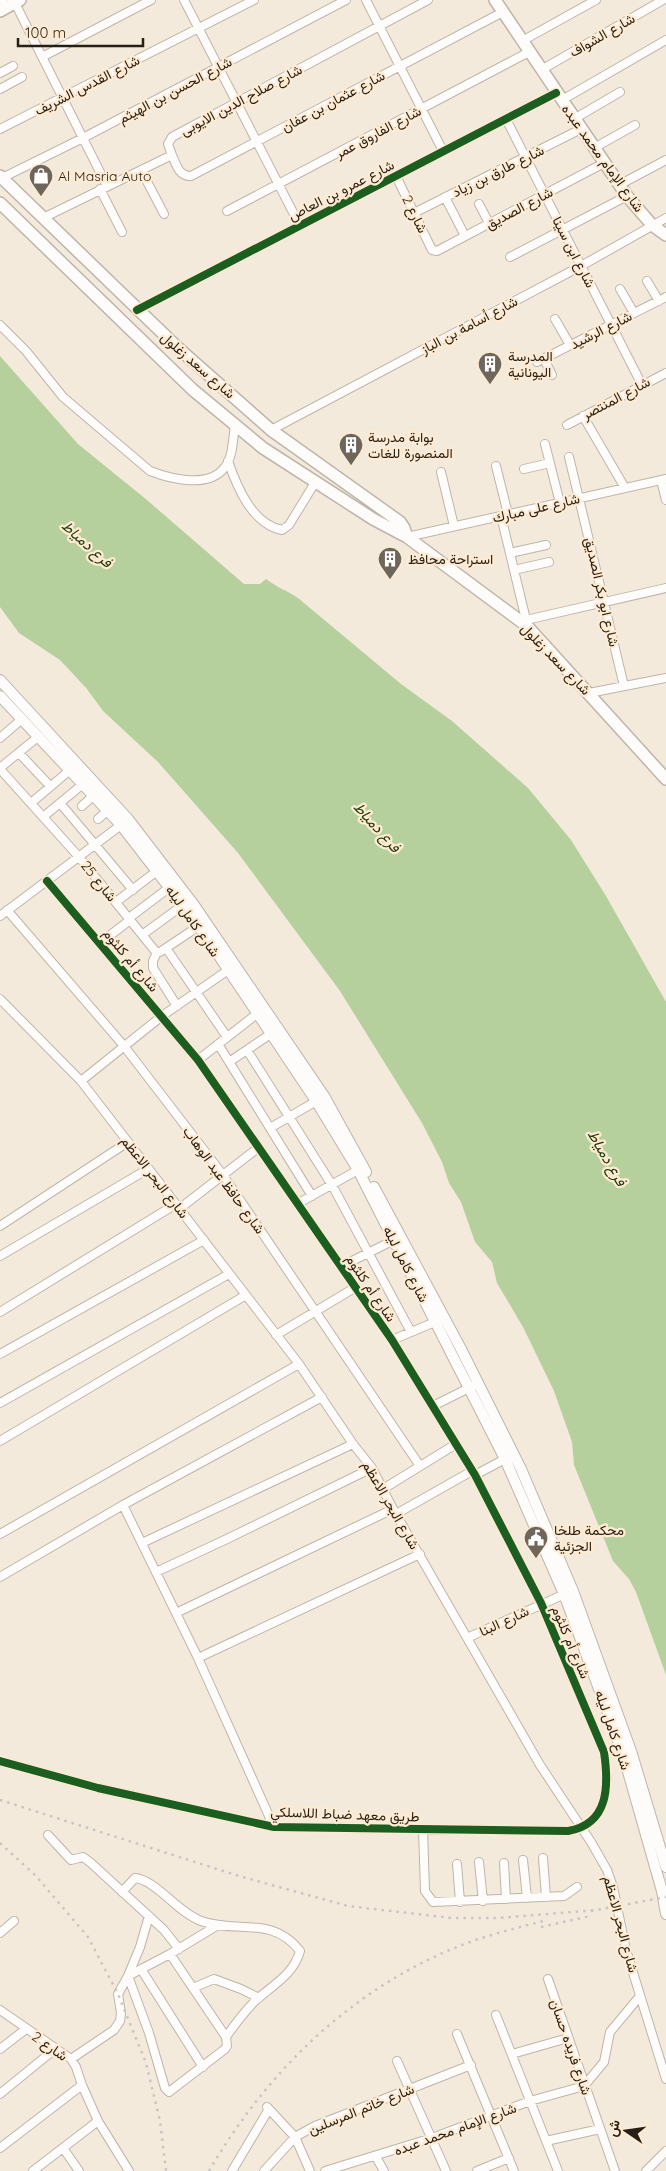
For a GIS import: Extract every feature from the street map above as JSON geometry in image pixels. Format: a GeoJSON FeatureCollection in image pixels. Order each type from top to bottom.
{"type":"FeatureCollection","features":[{"type":"Feature","properties":{"kind":"main road","name":"شارع الإمام محمد عبده"},"geometry":{"type":"LineString","coordinates":[[495,0],[626,196],[652,225],[666,235]]}},
{"type":"Feature","properties":{"kind":"main road"},"geometry":{"type":"LineString","coordinates":[[0,11],[18,1]]}},
{"type":"Feature","properties":{"kind":"main road","name":"شارع سعد زغلول"},"geometry":{"type":"LineString","coordinates":[[1,177],[176,347],[271,430],[400,522],[407,537]]}},
{"type":"Feature","properties":{"kind":"main road","name":"شارع سعد زغلول"},"geometry":{"type":"LineString","coordinates":[[0,203],[193,390],[263,448],[373,519],[407,537],[527,623],[666,779]]}},
{"type":"Feature","properties":{"kind":"main road"},"geometry":{"type":"LineString","coordinates":[[54,255],[57,250],[76,250],[78,270],[76,274],[73,274]]}},
{"type":"Feature","properties":{"kind":"street"},"geometry":{"type":"LineString","coordinates":[[42,56],[150,0]]}},
{"type":"Feature","properties":{"kind":"street"},"geometry":{"type":"LineString","coordinates":[[184,0],[300,226]]}},
{"type":"Feature","properties":{"kind":"street","name":"شارع القدس الشريف"},"geometry":{"type":"LineString","coordinates":[[0,130],[254,0]]}},
{"type":"Feature","properties":{"kind":"street","name":"شارع الحسن بن الهيثم"},"geometry":{"type":"LineString","coordinates":[[1,177],[83,138],[346,0]]}},
{"type":"Feature","properties":{"kind":"street"},"geometry":{"type":"LineString","coordinates":[[366,0],[443,152]]}},
{"type":"Feature","properties":{"kind":"street","name":"شارع صلاح الدين الايوبى"},"geometry":{"type":"LineString","coordinates":[[43,218],[172,155],[168,144],[172,137],[428,0]]}},
{"type":"Feature","properties":{"kind":"street"},"geometry":{"type":"LineString","coordinates":[[522,41],[596,0]]}},
{"type":"Feature","properties":{"kind":"street","name":"شارع الشواف"},"geometry":{"type":"LineString","coordinates":[[541,70],[663,0]]}},
{"type":"Feature","properties":{"kind":"street"},"geometry":{"type":"LineString","coordinates":[[18,1],[42,56],[83,138],[122,232]]}},
{"type":"Feature","properties":{"kind":"street","name":"شارع عثمان بن عفان"},"geometry":{"type":"LineString","coordinates":[[172,155],[180,173],[188,176],[503,12]]}},
{"type":"Feature","properties":{"kind":"street","name":"شارع عمرو بن العاص"},"geometry":{"type":"LineString","coordinates":[[137,310],[506,119],[559,96],[666,40]]}},
{"type":"Feature","properties":{"kind":"street","name":"شارع الفاروق عمر"},"geometry":{"type":"LineString","coordinates":[[227,211],[529,52]]}},
{"type":"Feature","properties":{"kind":"street"},"geometry":{"type":"LineString","coordinates":[[0,73],[13,66]]}},
{"type":"Feature","properties":{"kind":"street"},"geometry":{"type":"LineString","coordinates":[[0,89],[22,77]]}},
{"type":"Feature","properties":{"kind":"street"},"geometry":{"type":"LineString","coordinates":[[574,119],[620,92]]}},
{"type":"Feature","properties":{"kind":"street","name":"شارع ابن سينا"},"geometry":{"type":"LineString","coordinates":[[506,119],[642,385]]}},
{"type":"Feature","properties":{"kind":"street"},"geometry":{"type":"LineString","coordinates":[[594,148],[636,125]]}},
{"type":"Feature","properties":{"kind":"street","name":"شارع طارق بن زياد"},"geometry":{"type":"LineString","coordinates":[[414,213],[581,129]]}},
{"type":"Feature","properties":{"kind":"street"},"geometry":{"type":"LineString","coordinates":[[619,185],[666,160]]}},
{"type":"Feature","properties":{"kind":"street","name":"شارع الصديق"},"geometry":{"type":"LineString","coordinates":[[434,251],[604,163]]}},
{"type":"Feature","properties":{"kind":"street"},"geometry":{"type":"LineString","coordinates":[[142,170],[164,214]]}},
{"type":"Feature","properties":{"kind":"street","name":"شارع 2"},"geometry":{"type":"LineString","coordinates":[[396,176],[434,251]]}},
{"type":"Feature","properties":{"kind":"street"},"geometry":{"type":"LineString","coordinates":[[510,257],[626,196]]}},
{"type":"Feature","properties":{"kind":"street"},"geometry":{"type":"LineString","coordinates":[[445,198],[465,236]]}},
{"type":"Feature","properties":{"kind":"street"},"geometry":{"type":"LineString","coordinates":[[479,204],[490,223]]}},
{"type":"Feature","properties":{"kind":"street","name":"شارع أسامة بن الباز"},"geometry":{"type":"LineString","coordinates":[[271,430],[581,266],[666,218]]}},
{"type":"Feature","properties":{"kind":"street"},"geometry":{"type":"LineString","coordinates":[[647,281],[662,299]]}},
{"type":"Feature","properties":{"kind":"street"},"geometry":{"type":"LineString","coordinates":[[620,289],[634,313]]}},
{"type":"Feature","properties":{"kind":"street","name":"شارع الرشيد"},"geometry":{"type":"LineString","coordinates":[[552,375],[540,360],[662,299]]}},
{"type":"Feature","properties":{"kind":"street"},"geometry":{"type":"LineString","coordinates":[[555,319],[570,345]]}},
{"type":"Feature","properties":{"kind":"street"},"geometry":{"type":"LineString","coordinates":[[0,325],[26,351],[63,397],[82,411],[134,460],[150,471],[167,478],[187,480],[209,478],[224,469],[228,462],[235,425]]}},
{"type":"Feature","properties":{"kind":"street","name":"شارع المنتصر"},"geometry":{"type":"LineString","coordinates":[[567,425],[666,372]]}},
{"type":"Feature","properties":{"kind":"street"},"geometry":{"type":"LineString","coordinates":[[583,416],[625,488]]}},
{"type":"Feature","properties":{"kind":"street"},"geometry":{"type":"LineString","coordinates":[[545,444],[560,503]]}},
{"type":"Feature","properties":{"kind":"street","name":"شارع ابو بكر الصديق"},"geometry":{"type":"LineString","coordinates":[[569,457],[624,686]]}},
{"type":"Feature","properties":{"kind":"street"},"geometry":{"type":"LineString","coordinates":[[228,462],[237,488],[245,501],[275,528],[282,530],[289,525],[316,481]]}},
{"type":"Feature","properties":{"kind":"street"},"geometry":{"type":"LineString","coordinates":[[524,469],[550,463]]}},
{"type":"Feature","properties":{"kind":"street"},"geometry":{"type":"LineString","coordinates":[[496,466],[510,554],[527,623],[604,602],[666,588]]}},
{"type":"Feature","properties":{"kind":"street"},"geometry":{"type":"LineString","coordinates":[[441,472],[454,526]]}},
{"type":"Feature","properties":{"kind":"street"},"geometry":{"type":"LineString","coordinates":[[664,479],[666,500]]}},
{"type":"Feature","properties":{"kind":"street","name":"شارع على مبارك"},"geometry":{"type":"LineString","coordinates":[[407,537],[664,479]]}},
{"type":"Feature","properties":{"kind":"street"},"geometry":{"type":"LineString","coordinates":[[510,554],[546,545]]}},
{"type":"Feature","properties":{"kind":"street"},"geometry":{"type":"LineString","coordinates":[[514,570],[549,562]]}},
{"type":"Feature","properties":{"kind":"street"},"geometry":{"type":"LineString","coordinates":[[589,693],[666,678]]}},
{"type":"Feature","properties":{"kind":"street","name":"شارع كامل ليله"},"geometry":{"type":"LineString","coordinates":[[0,680],[125,822],[203,924],[258,1013],[275,1031]]}},
{"type":"Feature","properties":{"kind":"street","name":"شارع كامل ليله"},"geometry":{"type":"LineString","coordinates":[[2,701],[22,719],[108,810],[125,822],[157,871],[184,905],[203,924]]}},
{"type":"Feature","properties":{"kind":"street"},"geometry":{"type":"LineString","coordinates":[[0,738],[22,719]]}},
{"type":"Feature","properties":{"kind":"street"},"geometry":{"type":"LineString","coordinates":[[0,768],[38,736]]}},
{"type":"Feature","properties":{"kind":"street"},"geometry":{"type":"LineString","coordinates":[[18,753],[50,786]]}},
{"type":"Feature","properties":{"kind":"street","name":"شارع 25"},"geometry":{"type":"LineString","coordinates":[[0,768],[79,856],[157,952]]}},
{"type":"Feature","properties":{"kind":"street"},"geometry":{"type":"LineString","coordinates":[[31,803],[70,770]]}},
{"type":"Feature","properties":{"kind":"street"},"geometry":{"type":"LineString","coordinates":[[43,816],[83,784]]}},
{"type":"Feature","properties":{"kind":"street"},"geometry":{"type":"LineString","coordinates":[[82,806],[94,795]]}},
{"type":"Feature","properties":{"kind":"street"},"geometry":{"type":"LineString","coordinates":[[60,803],[133,890]]}},
{"type":"Feature","properties":{"kind":"street"},"geometry":{"type":"LineString","coordinates":[[98,819],[108,810]]}},
{"type":"Feature","properties":{"kind":"street"},"geometry":{"type":"LineString","coordinates":[[0,916],[125,822]]}},
{"type":"Feature","properties":{"kind":"street"},"geometry":{"type":"LineString","coordinates":[[116,902],[157,871]]}},
{"type":"Feature","properties":{"kind":"street","name":"شارع أم كلثوم"},"geometry":{"type":"LineString","coordinates":[[47,880],[198,1060],[392,1340],[473,1473],[542,1604],[604,1752],[608,1776],[600,1810],[593,1821],[580,1829]]}},
{"type":"Feature","properties":{"kind":"street"},"geometry":{"type":"LineString","coordinates":[[100,943],[170,887]]}},
{"type":"Feature","properties":{"kind":"street"},"geometry":{"type":"LineString","coordinates":[[142,935],[184,905]]}},
{"type":"Feature","properties":{"kind":"street","name":"شارع حافظ عبد الوهاب"},"geometry":{"type":"LineString","coordinates":[[7,910],[124,1046],[223,1175],[420,1466]]}},
{"type":"Feature","properties":{"kind":"street"},"geometry":{"type":"LineString","coordinates":[[177,1006],[153,968],[154,961],[157,952],[203,924]]}},
{"type":"Feature","properties":{"kind":"street"},"geometry":{"type":"LineString","coordinates":[[166,948],[227,1037]]}},
{"type":"Feature","properties":{"kind":"street"},"geometry":{"type":"LineString","coordinates":[[81,1081],[162,1016],[231,968]]}},
{"type":"Feature","properties":{"kind":"street","name":"شارع كامل ليله"},"geometry":{"type":"LineString","coordinates":[[231,968],[356,1153],[435,1322],[521,1469],[631,1752],[666,1866]]}},
{"type":"Feature","properties":{"kind":"street","name":"شارع البحر الاعظم"},"geometry":{"type":"LineString","coordinates":[[0,999],[81,1081],[298,1364],[353,1444],[372,1468],[540,1765],[580,1829],[595,1848],[610,1880],[626,1950],[666,2079]]}},
{"type":"Feature","properties":{"kind":"street"},"geometry":{"type":"LineString","coordinates":[[0,1012],[8,1006]]}},
{"type":"Feature","properties":{"kind":"street"},"geometry":{"type":"LineString","coordinates":[[198,1060],[258,1013]]}},
{"type":"Feature","properties":{"kind":"street"},"geometry":{"type":"LineString","coordinates":[[229,1062],[275,1031]]}},
{"type":"Feature","properties":{"kind":"street"},"geometry":{"type":"LineString","coordinates":[[218,1044],[312,1196]]}},
{"type":"Feature","properties":{"kind":"street"},"geometry":{"type":"LineString","coordinates":[[247,1050],[332,1185],[411,1332]]}},
{"type":"Feature","properties":{"kind":"street"},"geometry":{"type":"LineString","coordinates":[[270,1128],[320,1099]]}},
{"type":"Feature","properties":{"kind":"street","name":"شارع كامل ليله"},"geometry":{"type":"LineString","coordinates":[[320,1099],[358,1170],[460,1347],[473,1385],[505,1459],[569,1592],[623,1754],[662,1892],[666,1914]]}},
{"type":"Feature","properties":{"kind":"street"},"geometry":{"type":"LineString","coordinates":[[0,1226],[128,1142]]}},
{"type":"Feature","properties":{"kind":"street"},"geometry":{"type":"LineString","coordinates":[[0,1312],[178,1206],[258,1148]]}},
{"type":"Feature","properties":{"kind":"street"},"geometry":{"type":"LineString","coordinates":[[0,1256],[148,1169]]}},
{"type":"Feature","properties":{"kind":"street"},"geometry":{"type":"LineString","coordinates":[[298,1204],[358,1170]]}},
{"type":"Feature","properties":{"kind":"street"},"geometry":{"type":"LineString","coordinates":[[342,1266],[397,1238]]}},
{"type":"Feature","properties":{"kind":"street"},"geometry":{"type":"LineString","coordinates":[[0,1354],[204,1240]]}},
{"type":"Feature","properties":{"kind":"street"},"geometry":{"type":"LineString","coordinates":[[0,1403],[229,1274]]}},
{"type":"Feature","properties":{"kind":"street"},"geometry":{"type":"LineString","coordinates":[[276,1335],[356,1287]]}},
{"type":"Feature","properties":{"kind":"street"},"geometry":{"type":"LineString","coordinates":[[0,1441],[246,1295]]}},
{"type":"Feature","properties":{"kind":"street"},"geometry":{"type":"LineString","coordinates":[[392,1340],[435,1322]]}},
{"type":"Feature","properties":{"kind":"street"},"geometry":{"type":"LineString","coordinates":[[0,1534],[298,1364]]}},
{"type":"Feature","properties":{"kind":"street"},"geometry":{"type":"LineString","coordinates":[[433,1406],[473,1385]]}},
{"type":"Feature","properties":{"kind":"street"},"geometry":{"type":"LineString","coordinates":[[0,1577],[123,1505],[322,1397]]}},
{"type":"Feature","properties":{"kind":"street"},"geometry":{"type":"LineString","coordinates":[[142,1543],[353,1444]]}},
{"type":"Feature","properties":{"kind":"street"},"geometry":{"type":"LineString","coordinates":[[383,1489],[456,1444]]}},
{"type":"Feature","properties":{"kind":"street"},"geometry":{"type":"LineString","coordinates":[[176,1613],[505,1459]]}},
{"type":"Feature","properties":{"kind":"street"},"geometry":{"type":"LineString","coordinates":[[156,1572],[372,1468]]}},
{"type":"Feature","properties":{"kind":"street"},"geometry":{"type":"LineString","coordinates":[[123,1505],[198,1658],[274,1827]]}},
{"type":"Feature","properties":{"kind":"street"},"geometry":{"type":"LineString","coordinates":[[198,1658],[420,1554]]}},
{"type":"Feature","properties":{"kind":"street","name":"شارع البنا"},"geometry":{"type":"LineString","coordinates":[[467,1638],[569,1592]]}},
{"type":"Feature","properties":{"kind":"street","name":"طريق معهد ضباط اللاسلكي"},"geometry":{"type":"LineString","coordinates":[[0,1761],[98,1788],[274,1827],[568,1831],[580,1829]]}},
{"type":"Feature","properties":{"kind":"street"},"geometry":{"type":"LineString","coordinates":[[424,1829],[427,1895],[438,1903],[564,1896],[577,1887]]}},
{"type":"Feature","properties":{"kind":"street"},"geometry":{"type":"LineString","coordinates":[[48,1835],[71,1860],[80,1857],[86,1859],[164,1930],[178,1949]]}},
{"type":"Feature","properties":{"kind":"street"},"geometry":{"type":"LineString","coordinates":[[543,1858],[546,1897]]}},
{"type":"Feature","properties":{"kind":"street"},"geometry":{"type":"LineString","coordinates":[[523,1860],[527,1898]]}},
{"type":"Feature","properties":{"kind":"street"},"geometry":{"type":"LineString","coordinates":[[480,1862],[483,1900]]}},
{"type":"Feature","properties":{"kind":"street"},"geometry":{"type":"LineString","coordinates":[[504,1863],[506,1899]]}},
{"type":"Feature","properties":{"kind":"street"},"geometry":{"type":"LineString","coordinates":[[457,1864],[460,1902]]}},
{"type":"Feature","properties":{"kind":"street"},"geometry":{"type":"LineString","coordinates":[[122,1892],[135,1878],[144,1879],[185,1912],[201,1921],[218,1925],[266,1928],[279,1932],[291,1940],[300,1951],[297,1962],[290,1971],[240,2016],[226,2037]]}},
{"type":"Feature","properties":{"kind":"street"},"geometry":{"type":"LineString","coordinates":[[71,2059],[114,2030],[120,2021],[122,2013],[118,1994],[140,1948],[149,1916]]}},
{"type":"Feature","properties":{"kind":"street"},"geometry":{"type":"LineString","coordinates":[[0,1933],[14,1922]]}},
{"type":"Feature","properties":{"kind":"street"},"geometry":{"type":"LineString","coordinates":[[128,1976],[170,1954],[218,1925]]}},
{"type":"Feature","properties":{"kind":"street"},"geometry":{"type":"LineString","coordinates":[[128,1976],[149,2033],[167,2091],[172,2091],[227,2046],[226,2037],[170,1954]]}},
{"type":"Feature","properties":{"kind":"street"},"geometry":{"type":"LineString","coordinates":[[141,1969],[203,2067]]}},
{"type":"Feature","properties":{"kind":"street"},"geometry":{"type":"LineString","coordinates":[[193,1988],[214,1979],[259,1998]]}},
{"type":"Feature","properties":{"kind":"street","name":"شارع فريده حسان"},"geometry":{"type":"LineString","coordinates":[[548,1979],[584,2086],[615,2169]]}},
{"type":"Feature","properties":{"kind":"street"},"geometry":{"type":"LineString","coordinates":[[584,2086],[604,2062],[610,2032],[640,1996]]}},
{"type":"Feature","properties":{"kind":"street","name":"شارع 2"},"geometry":{"type":"LineString","coordinates":[[0,2010],[71,2059],[98,2121],[129,2171]]}},
{"type":"Feature","properties":{"kind":"street"},"geometry":{"type":"LineString","coordinates":[[496,2015],[558,2171]]}},
{"type":"Feature","properties":{"kind":"street"},"geometry":{"type":"LineString","coordinates":[[0,2049],[26,2029]]}},
{"type":"Feature","properties":{"kind":"street"},"geometry":{"type":"LineString","coordinates":[[457,2034],[514,2171]]}},
{"type":"Feature","properties":{"kind":"street"},"geometry":{"type":"LineString","coordinates":[[512,2054],[568,2038]]}},
{"type":"Feature","properties":{"kind":"street"},"geometry":{"type":"LineString","coordinates":[[0,2094],[55,2049]]}},
{"type":"Feature","properties":{"kind":"street"},"geometry":{"type":"LineString","coordinates":[[397,2061],[446,2171]]}},
{"type":"Feature","properties":{"kind":"street","name":"شارع خاتم المرسلين"},"geometry":{"type":"LineString","coordinates":[[264,2171],[295,2137],[315,2126],[471,2065]]}},
{"type":"Feature","properties":{"kind":"street"},"geometry":{"type":"LineString","coordinates":[[0,2148],[82,2085]]}},
{"type":"Feature","properties":{"kind":"street","name":"شارع الإمام محمد عبده"},"geometry":{"type":"LineString","coordinates":[[325,2171],[376,2157],[530,2101],[584,2086]]}},
{"type":"Feature","properties":{"kind":"street"},"geometry":{"type":"LineString","coordinates":[[232,2171],[268,2108],[295,2137],[310,2171]]}},
{"type":"Feature","properties":{"kind":"street"},"geometry":{"type":"LineString","coordinates":[[36,2170],[98,2121]]}},
{"type":"Feature","properties":{"kind":"street"},"geometry":{"type":"LineString","coordinates":[[546,2141],[600,2129]]}},
{"type":"Feature","properties":{"kind":"street"},"geometry":{"type":"LineString","coordinates":[[63,2148],[79,2171]]}},
{"type":"Feature","properties":{"kind":"street"},"geometry":{"type":"LineString","coordinates":[[646,2171],[666,2151]]}},
{"type":"Feature","properties":{"kind":"street"},"geometry":{"type":"LineString","coordinates":[[376,2157],[384,2171]]}},
{"type":"Feature","properties":{"kind":"street"},"geometry":{"type":"LineString","coordinates":[[478,2171],[509,2158]]}},
{"type":"Feature","properties":{"kind":"street"},"geometry":{"type":"LineString","coordinates":[[606,2171],[615,2169]]}},
{"type":"Feature","properties":{"kind":"water","name":"فرع دمياط"},"geometry":{"type":"Polygon","coordinates":[[[0,356],[78,444],[147,500],[244,584],[260,584],[266,579],[298,598],[401,684],[452,721],[528,788],[571,840],[606,896],[666,1002],[666,1675],[636,1592],[629,1579],[613,1561],[574,1465],[572,1442],[554,1391],[523,1327],[497,1283],[492,1262],[475,1242],[461,1202],[449,1183],[442,1162],[422,1123],[340,991],[238,853],[158,762],[103,711],[87,689],[60,660],[19,633],[0,607],[0,356]]]}},
{"type":"Feature","properties":{"kind":"railway"},"geometry":{"type":"LineString","coordinates":[[0,1800],[239,1876],[348,1906],[451,1918],[498,1918],[597,1910]]}},
{"type":"Feature","properties":{"kind":"railway"},"geometry":{"type":"LineString","coordinates":[[0,1843],[36,1876],[88,1937],[118,1994],[146,2063],[160,2121],[166,2171]]}},
{"type":"Feature","properties":{"kind":"railway"},"geometry":{"type":"LineString","coordinates":[[591,1911],[666,1897]]}},
{"type":"Feature","properties":{"kind":"railway"},"geometry":{"type":"LineString","coordinates":[[541,1927],[590,1916]]}},
{"type":"Feature","properties":{"kind":"railway"},"geometry":{"type":"LineString","coordinates":[[209,2171],[232,2135],[284,2068],[314,2038],[347,2011],[381,1986],[418,1965],[457,1947],[490,1935],[547,1920]]}},
{"type":"Feature","properties":{"kind":"cycle path"},"geometry":{"type":"LineString","coordinates":[[137,310],[556,93]]}},
{"type":"Feature","properties":{"kind":"cycle path"},"geometry":{"type":"LineString","coordinates":[[0,1761],[98,1788],[274,1827],[568,1831],[582,1827],[592,1820],[599,1812],[606,1790],[604,1752],[541,1603],[475,1475],[392,1340],[198,1060],[47,881]]}},
{"type":"Feature","properties":{"kind":"place","name":"Al Masria Auto"},"geometry":{"type":"Point","coordinates":[41,197]}},
{"type":"Feature","properties":{"kind":"place","name":"المدرسة اليونانية"},"geometry":{"type":"Point","coordinates":[490,385]}},
{"type":"Feature","properties":{"kind":"place","name":"بوابة مدرسة المنصورة للغات"},"geometry":{"type":"Point","coordinates":[351,466]}},
{"type":"Feature","properties":{"kind":"place","name":"استراحة محافظ"},"geometry":{"type":"Point","coordinates":[390,580]}},
{"type":"Feature","properties":{"kind":"place","name":"محكمة طلخا الجزئية"},"geometry":{"type":"Point","coordinates":[536,1559]}}]}
